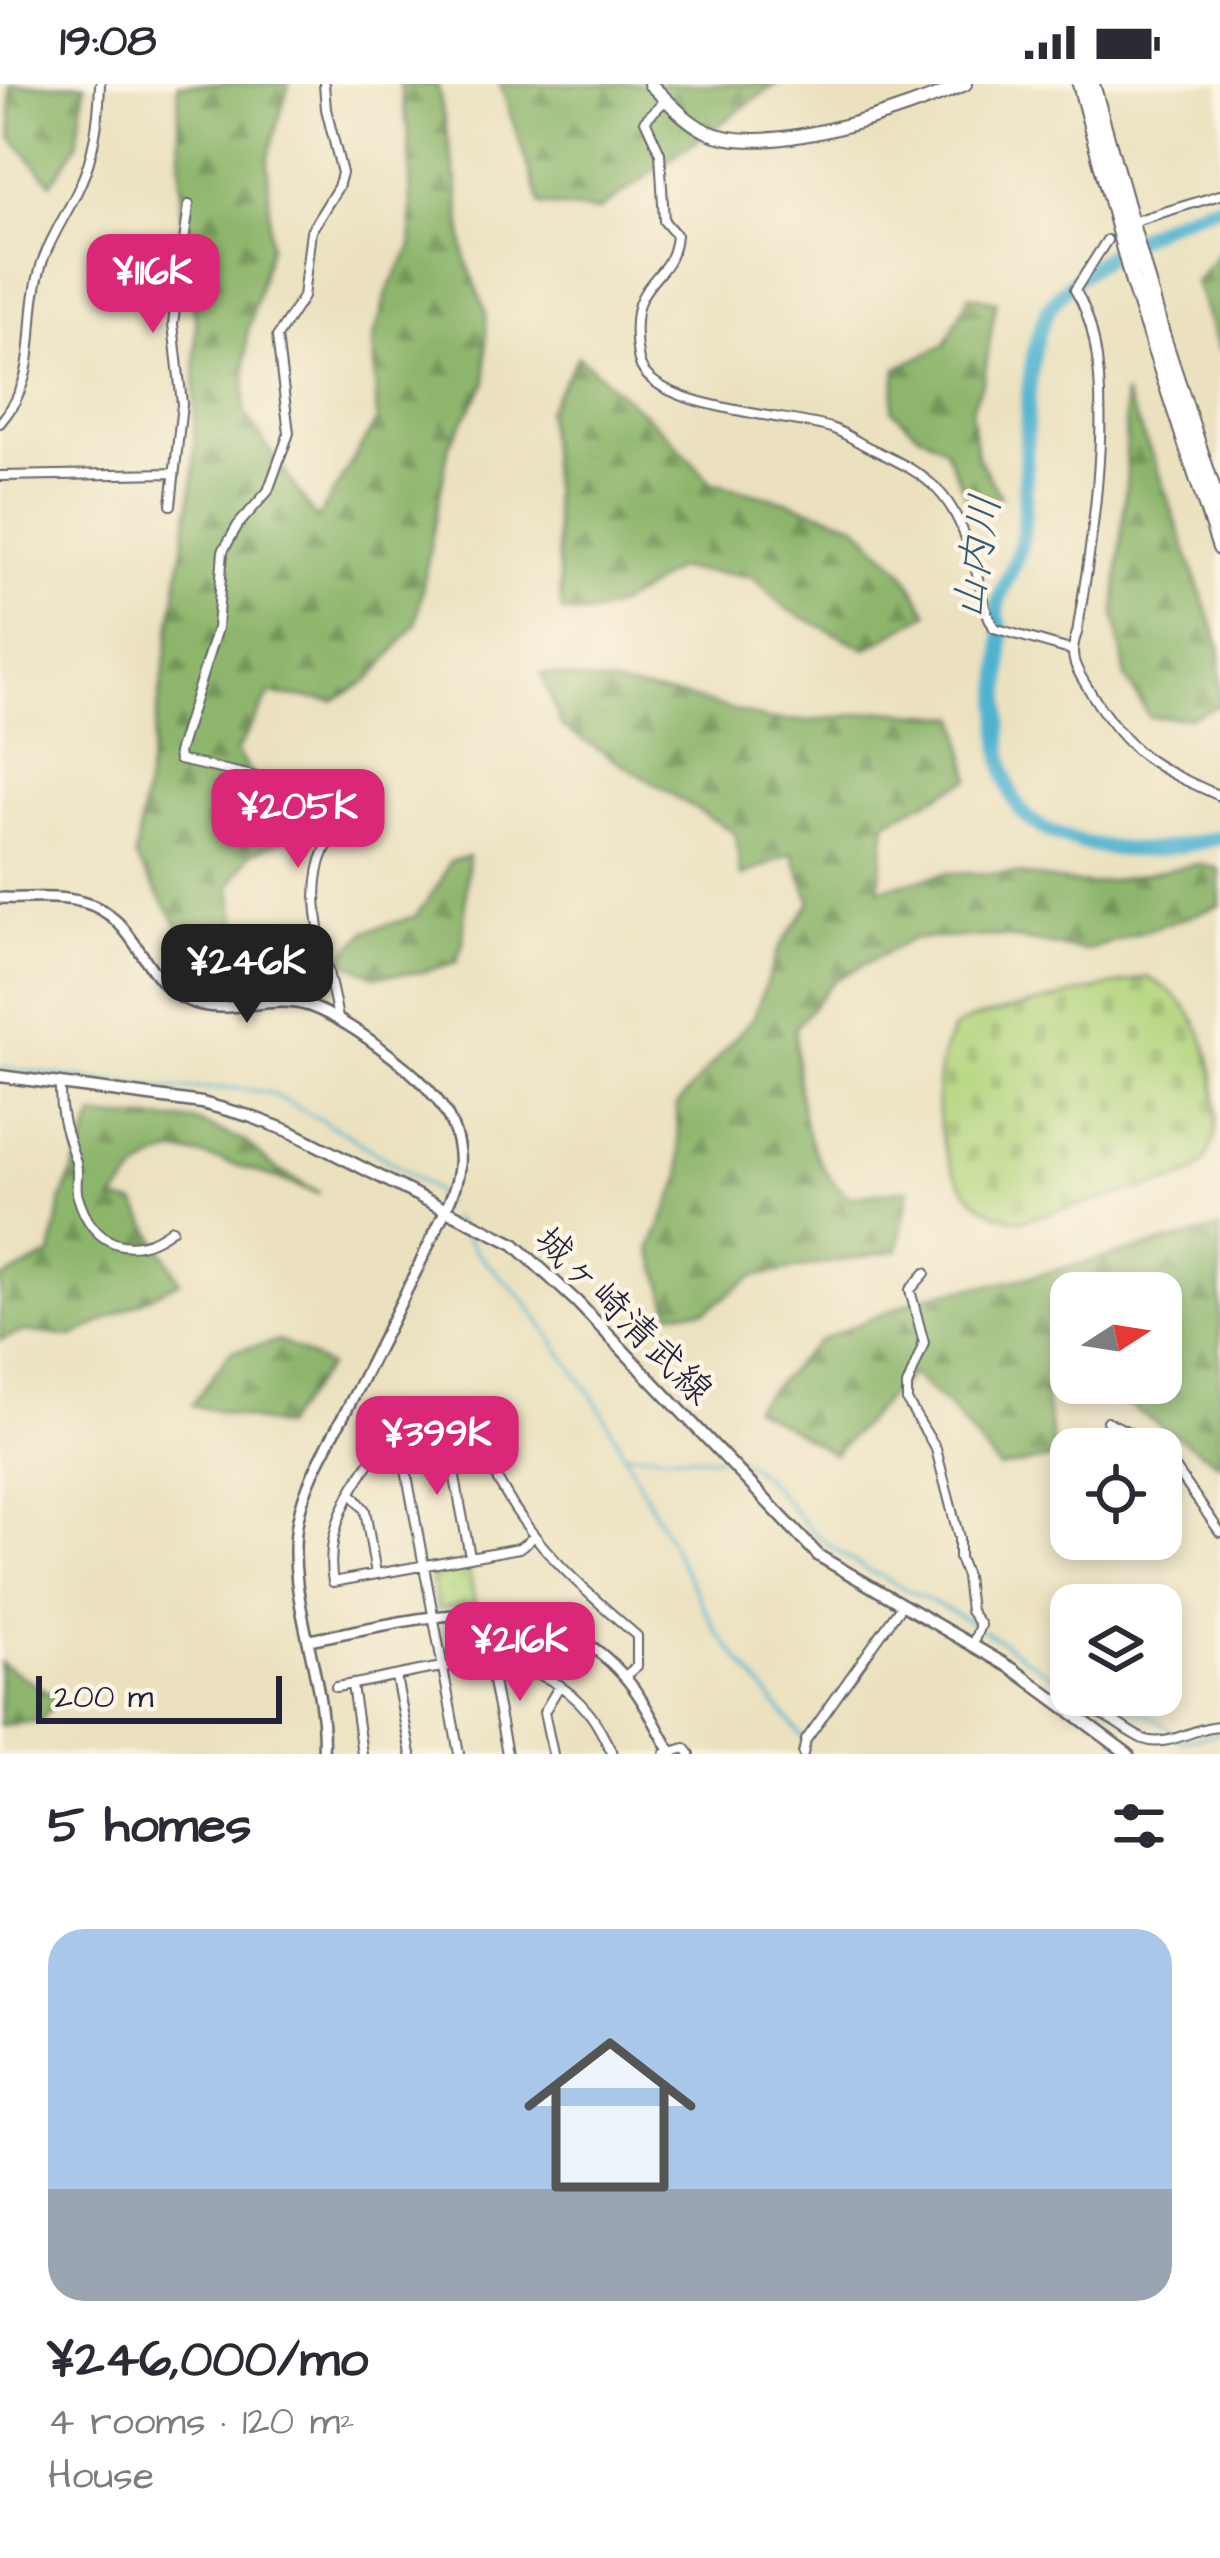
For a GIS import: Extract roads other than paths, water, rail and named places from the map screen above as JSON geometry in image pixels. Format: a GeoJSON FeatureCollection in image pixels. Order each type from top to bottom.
{"type":"FeatureCollection","features":[{"type":"Feature","properties":{"kind":"highway"},"geometry":{"type":"LineString","coordinates":[[1080,84],[1133,283],[1220,548]]}},
{"type":"Feature","properties":{"kind":"highway"},"geometry":{"type":"LineString","coordinates":[[1095,84],[1162,334],[1220,512]]}},
{"type":"Feature","properties":{"kind":"main road"},"geometry":{"type":"LineString","coordinates":[[650,84],[706,131],[749,142],[886,115],[965,84]]}},
{"type":"Feature","properties":{"kind":"main road","name":"城ヶ崎清武線"},"geometry":{"type":"LineString","coordinates":[[0,1076],[202,1103],[249,1115],[514,1244],[819,1556],[1050,1696]]}},
{"type":"Feature","properties":{"kind":"main road","name":"城ヶ崎清武線"},"geometry":{"type":"LineString","coordinates":[[1080,1716],[1128,1754]]}},
{"type":"Feature","properties":{"kind":"street"},"geometry":{"type":"LineString","coordinates":[[0,423],[20,400],[31,356],[29,323],[41,266],[82,182],[96,134],[100,84]]}},
{"type":"Feature","properties":{"kind":"street"},"geometry":{"type":"LineString","coordinates":[[324,84],[342,173],[311,231],[303,297],[277,337],[289,433],[268,491],[233,531],[224,551],[217,628],[178,760],[290,784],[349,806],[350,823],[326,845],[316,898],[339,1020]]}},
{"type":"Feature","properties":{"kind":"street"},"geometry":{"type":"LineString","coordinates":[[666,100],[645,120],[660,153],[661,212],[676,235],[675,248],[670,264],[640,299],[636,338],[642,371],[656,385],[710,404],[835,429],[917,470],[940,492],[960,526],[975,564],[982,608],[994,628],[1070,650]]}},
{"type":"Feature","properties":{"kind":"street"},"geometry":{"type":"LineString","coordinates":[[1138,220],[1220,195]]}},
{"type":"Feature","properties":{"kind":"street"},"geometry":{"type":"LineString","coordinates":[[171,505],[182,404],[173,324],[190,205]]}},
{"type":"Feature","properties":{"kind":"street"},"geometry":{"type":"LineString","coordinates":[[1107,240],[1075,290],[1088,310],[1102,396],[1092,523],[1077,633],[1070,650],[1108,723],[1134,751],[1220,796]]}},
{"type":"Feature","properties":{"kind":"street"},"geometry":{"type":"LineString","coordinates":[[0,476],[172,473]]}},
{"type":"Feature","properties":{"kind":"street"},"geometry":{"type":"LineString","coordinates":[[0,898],[83,902],[107,913],[130,932],[159,982],[201,1006],[265,1000],[294,1003],[339,1020],[411,1071],[443,1108],[460,1158],[450,1210],[315,1472],[298,1517],[295,1547],[323,1715],[323,1754]]}},
{"type":"Feature","properties":{"kind":"street"},"geometry":{"type":"LineString","coordinates":[[60,1085],[59,1110],[78,1166],[77,1195],[95,1228],[107,1240],[128,1247],[155,1242],[172,1229]]}},
{"type":"Feature","properties":{"kind":"street"},"geometry":{"type":"LineString","coordinates":[[925,1273],[910,1290],[924,1343],[907,1385],[907,1401],[936,1449],[959,1538],[970,1611],[980,1625],[972,1646]]}},
{"type":"Feature","properties":{"kind":"street"},"geometry":{"type":"LineString","coordinates":[[1107,1421],[1162,1449],[1220,1532]]}},
{"type":"Feature","properties":{"kind":"street"},"geometry":{"type":"LineString","coordinates":[[398,1425],[478,1435],[508,1503],[534,1537],[583,1590],[637,1636],[638,1666],[625,1676]]}},
{"type":"Feature","properties":{"kind":"street"},"geometry":{"type":"LineString","coordinates":[[398,1425],[334,1524],[329,1559],[333,1582],[519,1548],[534,1537]]}},
{"type":"Feature","properties":{"kind":"street"},"geometry":{"type":"LineString","coordinates":[[398,1425],[459,1754]]}},
{"type":"Feature","properties":{"kind":"street"},"geometry":{"type":"LineString","coordinates":[[446,1431],[470,1556]]}},
{"type":"Feature","properties":{"kind":"street"},"geometry":{"type":"LineString","coordinates":[[352,1494],[364,1510],[376,1574]]}},
{"type":"Feature","properties":{"kind":"street"},"geometry":{"type":"LineString","coordinates":[[802,1754],[806,1740],[901,1606]]}},
{"type":"Feature","properties":{"kind":"street"},"geometry":{"type":"LineString","coordinates":[[309,1640],[478,1611],[533,1618],[595,1648],[625,1676],[669,1753],[685,1748],[689,1754]]}},
{"type":"Feature","properties":{"kind":"street"},"geometry":{"type":"LineString","coordinates":[[489,1661],[507,1754]]}},
{"type":"Feature","properties":{"kind":"street"},"geometry":{"type":"LineString","coordinates":[[336,1687],[489,1661],[536,1671],[560,1685],[590,1714],[613,1754]]}},
{"type":"Feature","properties":{"kind":"street"},"geometry":{"type":"LineString","coordinates":[[397,1677],[411,1754]]}},
{"type":"Feature","properties":{"kind":"street"},"geometry":{"type":"LineString","coordinates":[[352,1685],[362,1754]]}},
{"type":"Feature","properties":{"kind":"street"},"geometry":{"type":"LineString","coordinates":[[553,1754],[544,1712],[560,1685]]}},
{"type":"Feature","properties":{"kind":"street"},"geometry":{"type":"LineString","coordinates":[[1104,1716],[1147,1741],[1167,1741],[1220,1726]]}},
{"type":"Feature","properties":{"kind":"waterway","name":"山内川"},"geometry":{"type":"LineString","coordinates":[[1220,205],[1177,218],[1127,244],[1080,276],[1050,307],[1040,329],[1029,385],[1023,533],[997,611],[1002,649],[1001,746],[1010,791],[1020,809],[1061,836],[1115,849],[1148,850],[1220,838]]}},
{"type":"Feature","properties":{"kind":"waterway"},"geometry":{"type":"LineString","coordinates":[[0,1067],[167,1089],[270,1093],[433,1189],[443,1204]]}},
{"type":"Feature","properties":{"kind":"waterway"},"geometry":{"type":"LineString","coordinates":[[452,1217],[477,1253],[527,1303],[601,1409],[716,1631],[803,1738]]}},
{"type":"Feature","properties":{"kind":"waterway"},"geometry":{"type":"LineString","coordinates":[[627,1453],[719,1458]]}},
{"type":"Feature","properties":{"kind":"waterway"},"geometry":{"type":"LineString","coordinates":[[735,1459],[755,1470],[835,1549],[975,1625]]}},
{"type":"Feature","properties":{"kind":"waterway"},"geometry":{"type":"LineString","coordinates":[[983,1630],[1050,1674]]}},
{"type":"Feature","properties":{"kind":"waterway"},"geometry":{"type":"LineString","coordinates":[[1150,1716],[1181,1741],[1220,1733]]}}]}
